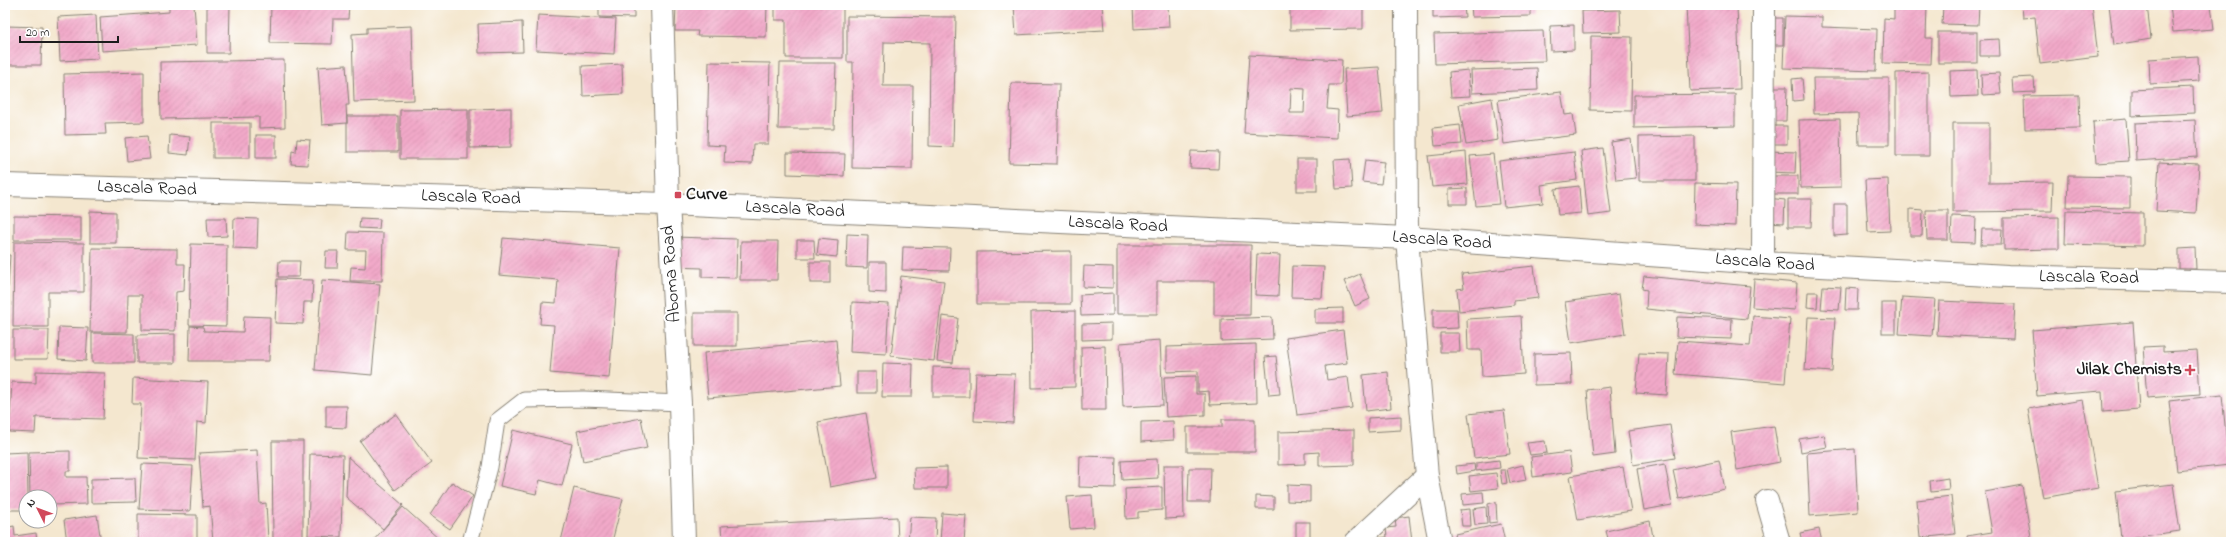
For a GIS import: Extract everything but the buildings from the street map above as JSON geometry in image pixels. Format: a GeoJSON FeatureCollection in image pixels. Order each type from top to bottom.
{"type":"FeatureCollection","features":[{"type":"Feature","properties":{"kind":"street","name":"Aboma Road"},"geometry":{"type":"LineString","coordinates":[[662,5],[668,204],[680,403],[684,542]]}},
{"type":"Feature","properties":{"kind":"street"},"geometry":{"type":"LineString","coordinates":[[1406,5],[1407,238],[1427,476],[1440,542]]}},
{"type":"Feature","properties":{"kind":"street"},"geometry":{"type":"LineString","coordinates":[[1763,263],[1764,5]]}},
{"type":"Feature","properties":{"kind":"street","name":"Lascala Road"},"geometry":{"type":"LineString","coordinates":[[5,185],[668,204],[1407,238],[1763,263],[2008,276],[2231,282]]}},
{"type":"Feature","properties":{"kind":"street"},"geometry":{"type":"LineString","coordinates":[[1356,542],[1427,476]]}},
{"type":"Feature","properties":{"kind":"street"},"geometry":{"type":"LineString","coordinates":[[1767,501],[1779,542]]}},
{"type":"Feature","properties":{"kind":"lane"},"geometry":{"type":"LineString","coordinates":[[470,542],[490,467],[497,421],[524,400],[584,399],[680,403]]}},
{"type":"Feature","properties":{"kind":"place","name":"Curve"},"geometry":{"type":"Point","coordinates":[678,195]}},
{"type":"Feature","properties":{"kind":"place","name":"Jilak Chemists"},"geometry":{"type":"Point","coordinates":[2190,370]}}]}
